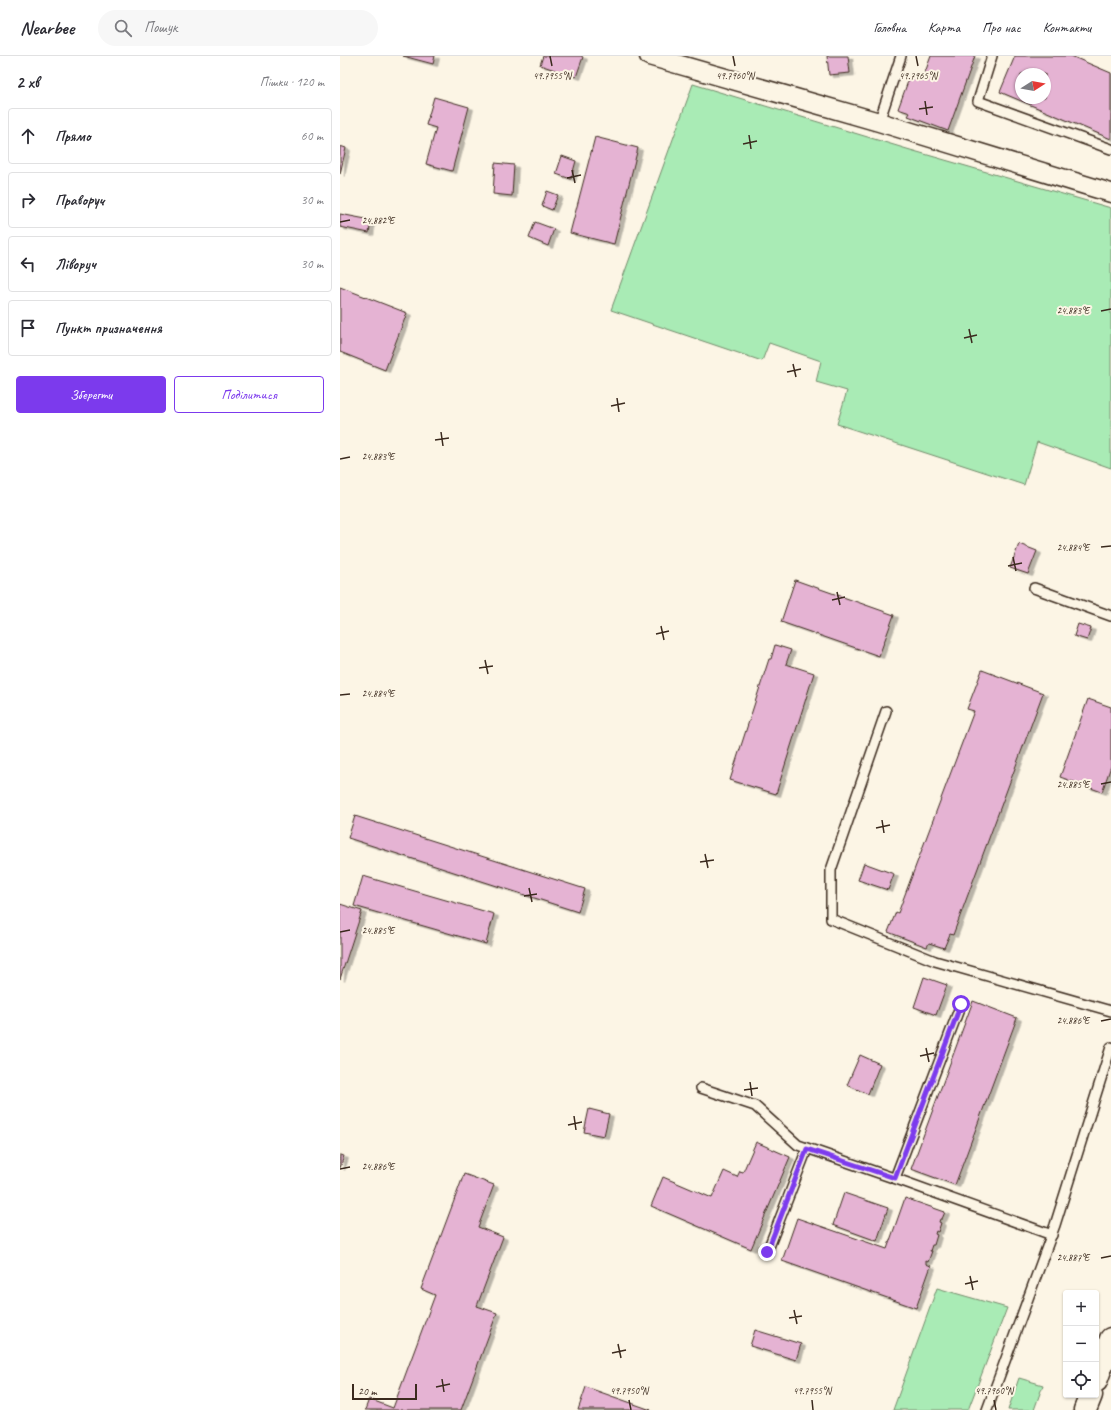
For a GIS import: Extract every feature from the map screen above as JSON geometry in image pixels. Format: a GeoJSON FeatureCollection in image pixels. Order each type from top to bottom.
{"type":"FeatureCollection","features":[{"type":"Feature","properties":{"kind":"highway"},"geometry":{"type":"LineString","coordinates":[[1099,1373],[1111,1339]]}},
{"type":"Feature","properties":{"kind":"highway"},"geometry":{"type":"LineString","coordinates":[[1086,1410],[1090,1398]]}},
{"type":"Feature","properties":{"kind":"street"},"geometry":{"type":"LineString","coordinates":[[649,56],[880,122],[1111,193]]}},
{"type":"Feature","properties":{"kind":"lane"},"geometry":{"type":"LineString","coordinates":[[880,122],[901,56]]}},
{"type":"Feature","properties":{"kind":"lane"},"geometry":{"type":"LineString","coordinates":[[992,56],[978,101],[1111,149]]}},
{"type":"Feature","properties":{"kind":"lane"},"geometry":{"type":"LineString","coordinates":[[1034,588],[1111,616]]}},
{"type":"Feature","properties":{"kind":"lane"},"geometry":{"type":"LineString","coordinates":[[886,711],[832,870],[831,919],[934,960],[1111,1011]]}},
{"type":"Feature","properties":{"kind":"lane"},"geometry":{"type":"LineString","coordinates":[[895,1178],[961,1004]]}},
{"type":"Feature","properties":{"kind":"lane"},"geometry":{"type":"LineString","coordinates":[[987,1410],[1052,1234],[1111,1047]]}},
{"type":"Feature","properties":{"kind":"lane"},"geometry":{"type":"LineString","coordinates":[[701,1088],[755,1106],[798,1145],[807,1149],[895,1178],[1052,1234]]}},
{"type":"Feature","properties":{"kind":"lane"},"geometry":{"type":"LineString","coordinates":[[767,1252],[807,1149]]}},
{"type":"Feature","properties":{"kind":"green space"},"geometry":{"type":"Polygon","coordinates":[[[693,84],[907,149],[1111,208],[1111,468],[1037,442],[1024,485],[837,424],[847,391],[816,382],[821,361],[769,343],[762,361],[611,310],[693,84]]]}},
{"type":"Feature","properties":{"kind":"green space"},"geometry":{"type":"Polygon","coordinates":[[[937,1288],[1007,1308],[968,1410],[893,1410],[937,1288]]]}},
{"type":"Feature","properties":{"kind":"green space"},"geometry":{"type":"Polygon","coordinates":[[[1019,1378],[1043,1385],[1034,1410],[1008,1410],[1019,1378]]]}},
{"type":"Feature","properties":{"kind":"building"},"geometry":{"type":"Polygon","coordinates":[[[403,56],[435,56],[433,64],[403,56]]]}},
{"type":"Feature","properties":{"kind":"building"},"geometry":{"type":"Polygon","coordinates":[[[543,56],[583,57],[576,77],[540,65],[543,56]]]}},
{"type":"Feature","properties":{"kind":"building"},"geometry":{"type":"Polygon","coordinates":[[[827,56],[848,56],[850,73],[829,75],[827,56]]]}},
{"type":"Feature","properties":{"kind":"building"},"geometry":{"type":"Polygon","coordinates":[[[931,56],[975,56],[948,131],[908,116],[910,113],[898,109],[911,73],[923,78],[931,56]]]}},
{"type":"Feature","properties":{"kind":"building"},"geometry":{"type":"Polygon","coordinates":[[[1015,56],[1071,56],[1111,73],[1111,139],[1028,104],[1051,104],[1051,68],[1015,68],[1015,98],[1000,92],[1015,56]]]}},
{"type":"Feature","properties":{"kind":"building"},"geometry":{"type":"Polygon","coordinates":[[[434,97],[469,107],[452,171],[426,164],[436,128],[426,125],[434,97]]]}},
{"type":"Feature","properties":{"kind":"building"},"geometry":{"type":"Polygon","coordinates":[[[595,137],[638,148],[614,244],[570,233],[595,137]]]}},
{"type":"Feature","properties":{"kind":"building"},"geometry":{"type":"Polygon","coordinates":[[[340,146],[346,148],[340,174],[340,146]]]}},
{"type":"Feature","properties":{"kind":"building"},"geometry":{"type":"Polygon","coordinates":[[[562,156],[576,161],[571,179],[556,174],[562,156]]]}},
{"type":"Feature","properties":{"kind":"building"},"geometry":{"type":"Polygon","coordinates":[[[495,163],[514,165],[512,196],[493,194],[495,163]]]}},
{"type":"Feature","properties":{"kind":"building"},"geometry":{"type":"Polygon","coordinates":[[[547,191],[558,195],[552,210],[542,206],[547,191]]]}},
{"type":"Feature","properties":{"kind":"building"},"geometry":{"type":"Polygon","coordinates":[[[340,214],[371,220],[369,233],[340,227],[340,214]]]}},
{"type":"Feature","properties":{"kind":"building"},"geometry":{"type":"Polygon","coordinates":[[[535,222],[554,229],[548,246],[529,238],[535,222]]]}},
{"type":"Feature","properties":{"kind":"building"},"geometry":{"type":"Polygon","coordinates":[[[340,287],[407,313],[385,370],[340,352],[340,287]]]}},
{"type":"Feature","properties":{"kind":"building"},"geometry":{"type":"Polygon","coordinates":[[[1019,544],[1037,551],[1028,574],[1010,568],[1019,544]]]}},
{"type":"Feature","properties":{"kind":"building"},"geometry":{"type":"Polygon","coordinates":[[[795,580],[894,615],[879,656],[781,622],[795,580]]]}},
{"type":"Feature","properties":{"kind":"building"},"geometry":{"type":"Polygon","coordinates":[[[1078,624],[1091,628],[1087,640],[1074,636],[1078,624]]]}},
{"type":"Feature","properties":{"kind":"building"},"geometry":{"type":"Polygon","coordinates":[[[775,645],[791,650],[786,664],[814,673],[776,794],[730,780],[769,659],[771,659],[775,645]]]}},
{"type":"Feature","properties":{"kind":"building"},"geometry":{"type":"Polygon","coordinates":[[[982,670],[1043,693],[953,935],[950,934],[944,948],[929,943],[927,947],[888,932],[896,912],[898,913],[974,711],[967,709],[982,670]]]}},
{"type":"Feature","properties":{"kind":"building"},"geometry":{"type":"Polygon","coordinates":[[[1088,699],[1111,707],[1111,766],[1102,792],[1060,777],[1088,699]]]}},
{"type":"Feature","properties":{"kind":"building"},"geometry":{"type":"Polygon","coordinates":[[[355,816],[585,889],[578,912],[348,838],[355,816]]]}},
{"type":"Feature","properties":{"kind":"building"},"geometry":{"type":"Polygon","coordinates":[[[864,863],[894,874],[888,890],[858,880],[864,863]]]}},
{"type":"Feature","properties":{"kind":"building"},"geometry":{"type":"Polygon","coordinates":[[[363,876],[494,914],[486,944],[354,906],[363,876]]]}},
{"type":"Feature","properties":{"kind":"building"},"geometry":{"type":"Polygon","coordinates":[[[340,904],[362,911],[340,979],[340,904]]]}},
{"type":"Feature","properties":{"kind":"building"},"geometry":{"type":"Polygon","coordinates":[[[924,977],[947,985],[936,1015],[914,1007],[924,977]]]}},
{"type":"Feature","properties":{"kind":"building"},"geometry":{"type":"Polygon","coordinates":[[[973,1001],[1017,1018],[955,1185],[911,1169],[973,1001]]]}},
{"type":"Feature","properties":{"kind":"building"},"geometry":{"type":"Polygon","coordinates":[[[860,1055],[880,1064],[868,1094],[847,1085],[860,1055]]]}},
{"type":"Feature","properties":{"kind":"building"},"geometry":{"type":"Polygon","coordinates":[[[589,1109],[609,1114],[604,1136],[584,1132],[589,1109]]]}},
{"type":"Feature","properties":{"kind":"building"},"geometry":{"type":"Polygon","coordinates":[[[756,1142],[790,1157],[751,1249],[651,1206],[663,1177],[712,1198],[724,1171],[737,1177],[740,1171],[743,1172],[756,1142]]]}},
{"type":"Feature","properties":{"kind":"building"},"geometry":{"type":"Polygon","coordinates":[[[340,1155],[344,1156],[340,1168],[340,1155]]]}},
{"type":"Feature","properties":{"kind":"building"},"geometry":{"type":"Polygon","coordinates":[[[464,1174],[494,1185],[478,1227],[503,1237],[477,1306],[497,1313],[461,1410],[365,1410],[369,1399],[393,1408],[435,1295],[421,1289],[464,1174]]]}},
{"type":"Feature","properties":{"kind":"building"},"geometry":{"type":"Polygon","coordinates":[[[844,1193],[888,1208],[877,1241],[833,1225],[844,1193]]]}},
{"type":"Feature","properties":{"kind":"building"},"geometry":{"type":"Polygon","coordinates":[[[905,1198],[945,1212],[942,1219],[940,1219],[939,1222],[941,1223],[938,1232],[936,1231],[935,1234],[937,1235],[934,1245],[932,1245],[930,1251],[932,1251],[928,1262],[926,1261],[926,1264],[931,1266],[916,1308],[782,1261],[797,1218],[887,1249],[905,1198]]]}},
{"type":"Feature","properties":{"kind":"building"},"geometry":{"type":"Polygon","coordinates":[[[755,1330],[801,1344],[796,1360],[750,1346],[755,1330]]]}},
{"type":"Feature","properties":{"kind":"building"},"geometry":{"type":"Polygon","coordinates":[[[586,1387],[651,1410],[578,1410],[586,1387]]]}},
{"type":"Feature","properties":{"kind":"route"},"geometry":{"type":"LineString","coordinates":[[767,1252],[807,1149],[895,1178],[961,1004]]}}]}
